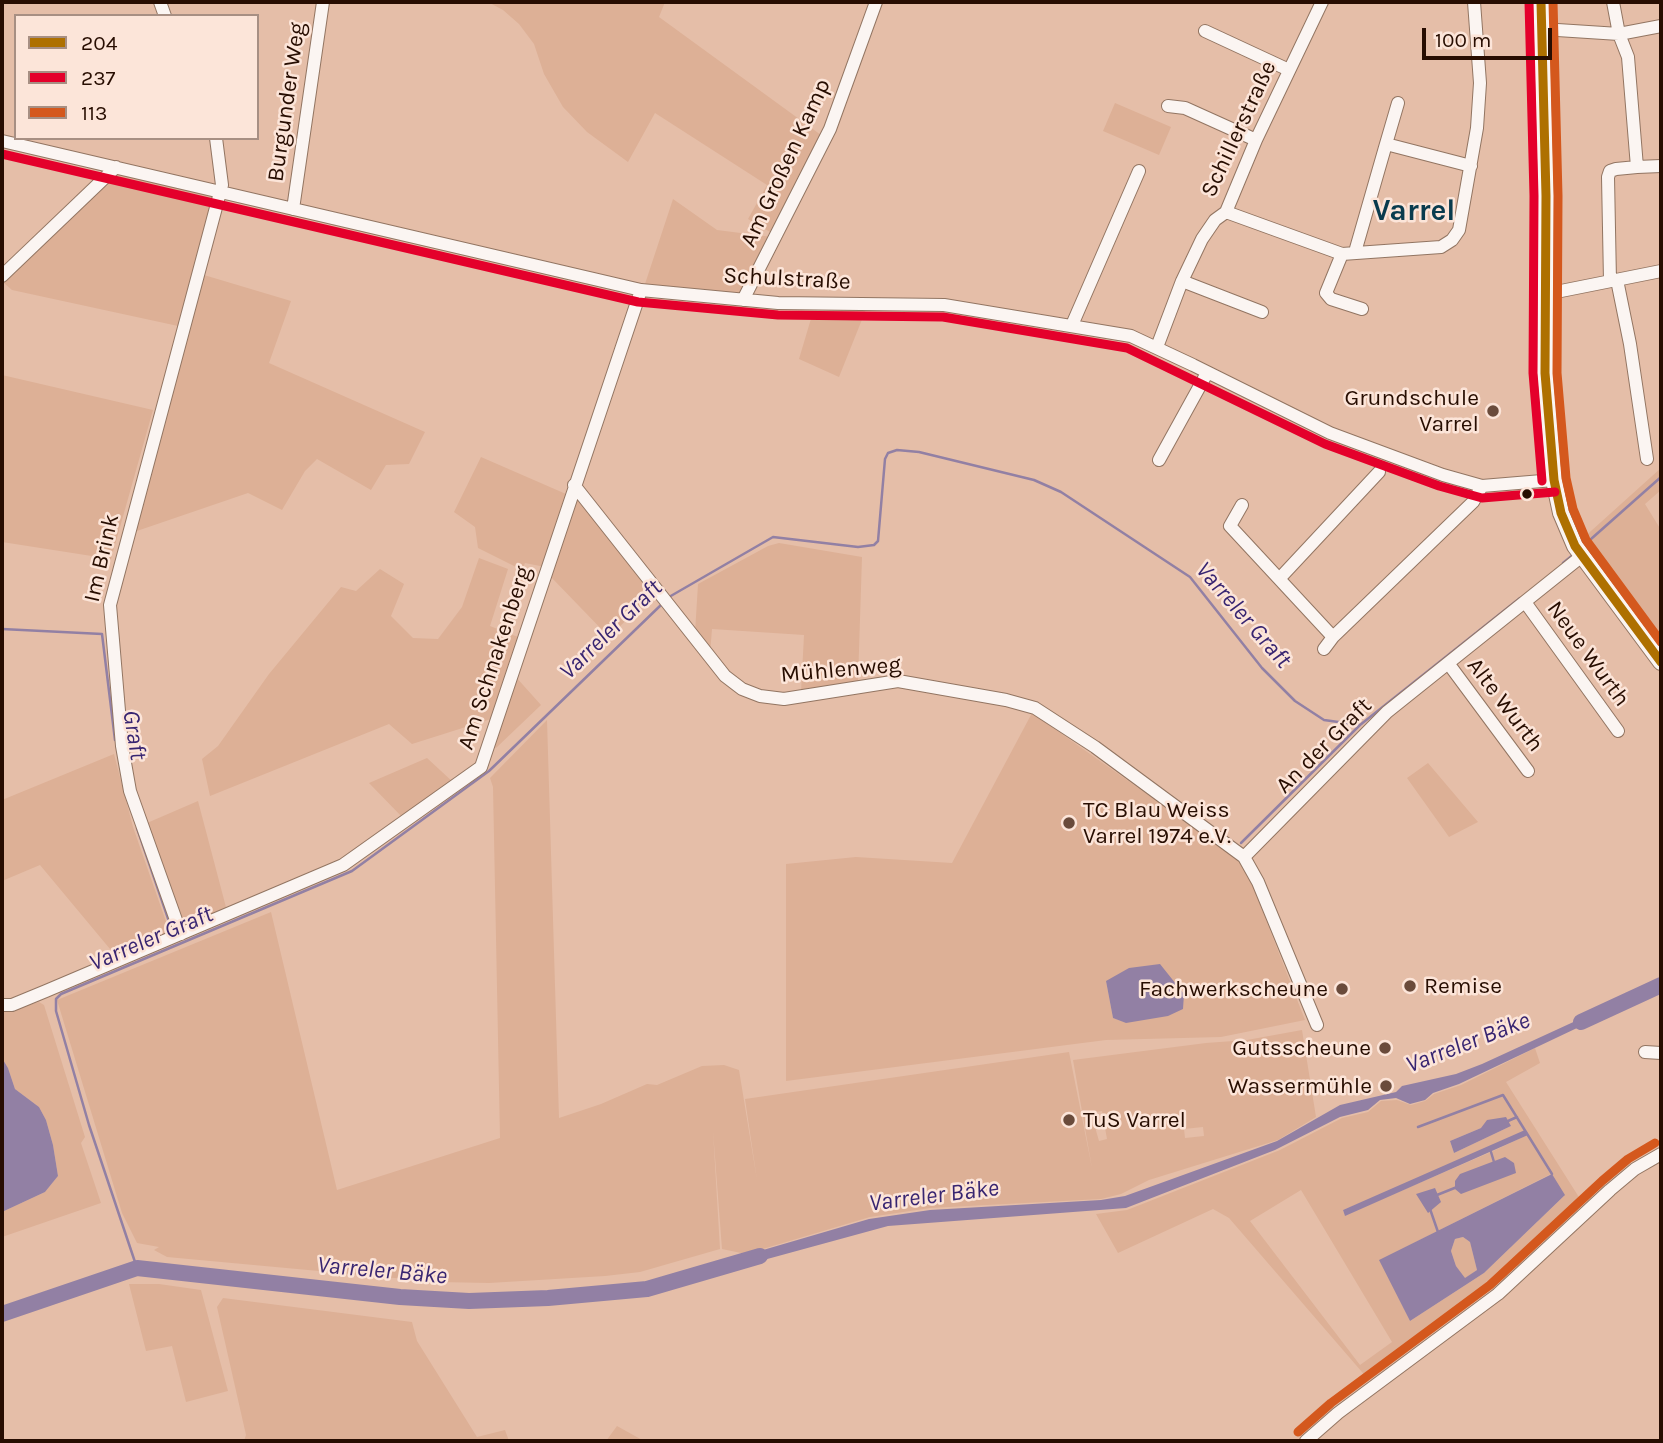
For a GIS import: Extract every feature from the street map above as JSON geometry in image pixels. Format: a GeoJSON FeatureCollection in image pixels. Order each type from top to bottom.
{"type":"FeatureCollection","features":[{"type":"Feature","properties":{"kind":"main road"},"geometry":{"type":"LineString","coordinates":[[1541,2],[1545,373],[1554,480],[1561,513],[1579,552],[1661,662]]}},
{"type":"Feature","properties":{"kind":"street","name":"Burgunder Weg"},"geometry":{"type":"LineString","coordinates":[[293,209],[323,2]]}},
{"type":"Feature","properties":{"kind":"street","name":"Am Großen Kamp"},"geometry":{"type":"LineString","coordinates":[[743,300],[830,129],[876,2]]}},
{"type":"Feature","properties":{"kind":"street","name":"Schillerstraße"},"geometry":{"type":"LineString","coordinates":[[1157,347],[1182,281],[1202,239],[1215,220],[1226,212],[1256,141],[1322,2]]}},
{"type":"Feature","properties":{"kind":"street"},"geometry":{"type":"LineString","coordinates":[[1226,212],[1349,253],[1441,247],[1452,240],[1459,230],[1477,128],[1480,83],[1474,2]]}},
{"type":"Feature","properties":{"kind":"street"},"geometry":{"type":"LineString","coordinates":[[1613,2],[1619,34],[1628,57],[1637,167]]}},
{"type":"Feature","properties":{"kind":"street"},"geometry":{"type":"LineString","coordinates":[[1542,29],[1619,34],[1661,26]]}},
{"type":"Feature","properties":{"kind":"street"},"geometry":{"type":"LineString","coordinates":[[1205,31],[1289,69]]}},
{"type":"Feature","properties":{"kind":"street"},"geometry":{"type":"LineString","coordinates":[[1362,309],[1331,299],[1326,293],[1349,253],[1398,103]]}},
{"type":"Feature","properties":{"kind":"street"},"geometry":{"type":"LineString","coordinates":[[1168,106],[1185,108],[1256,141]]}},
{"type":"Feature","properties":{"kind":"street","name":"Im Brink"},"geometry":{"type":"LineString","coordinates":[[181,934],[130,791],[122,746],[110,605],[222,185],[216,140]]}},
{"type":"Feature","properties":{"kind":"street","name":"Schulstraße"},"geometry":{"type":"LineString","coordinates":[[2,141],[641,290],[778,303],[944,305],[1130,336],[1330,433],[1443,475],[1482,486],[1554,480]]}},
{"type":"Feature","properties":{"kind":"street"},"geometry":{"type":"LineString","coordinates":[[1386,144],[1471,166]]}},
{"type":"Feature","properties":{"kind":"street"},"geometry":{"type":"LineString","coordinates":[[1647,459],[1630,344],[1613,281],[1608,177],[1610,171],[1616,169],[1661,166]]}},
{"type":"Feature","properties":{"kind":"street"},"geometry":{"type":"LineString","coordinates":[[2,276],[116,167]]}},
{"type":"Feature","properties":{"kind":"street"},"geometry":{"type":"LineString","coordinates":[[1072,325],[1139,171]]}},
{"type":"Feature","properties":{"kind":"street"},"geometry":{"type":"LineString","coordinates":[[1546,294],[1661,271]]}},
{"type":"Feature","properties":{"kind":"street"},"geometry":{"type":"LineString","coordinates":[[1182,281],[1262,312]]}},
{"type":"Feature","properties":{"kind":"street","name":"Am Schnakenberg"},"geometry":{"type":"LineString","coordinates":[[2,1005],[27,999],[343,865],[481,767],[641,290]]}},
{"type":"Feature","properties":{"kind":"street"},"geometry":{"type":"LineString","coordinates":[[1159,460],[1207,373]]}},
{"type":"Feature","properties":{"kind":"street"},"geometry":{"type":"LineString","coordinates":[[1280,578],[1379,472]]}},
{"type":"Feature","properties":{"kind":"street","name":"Mühlenweg"},"geometry":{"type":"LineString","coordinates":[[574,485],[725,676],[742,689],[760,696],[784,699],[898,681],[1006,700],[1035,708],[1095,747],[1244,857]]}},
{"type":"Feature","properties":{"kind":"street"},"geometry":{"type":"LineString","coordinates":[[1324,649],[1473,502],[1482,486]]}},
{"type":"Feature","properties":{"kind":"street"},"geometry":{"type":"LineString","coordinates":[[1242,505],[1230,526],[1334,637]]}},
{"type":"Feature","properties":{"kind":"street","name":"An der Graft"},"geometry":{"type":"LineString","coordinates":[[1244,857],[1387,712],[1525,602],[1579,552]]}},
{"type":"Feature","properties":{"kind":"street","name":"Neue Wurth"},"geometry":{"type":"LineString","coordinates":[[1525,602],[1618,731]]}},
{"type":"Feature","properties":{"kind":"street","name":"Alte Wurth"},"geometry":{"type":"LineString","coordinates":[[1448,663],[1528,771]]}},
{"type":"Feature","properties":{"kind":"street"},"geometry":{"type":"LineString","coordinates":[[1244,857],[1258,882],[1317,1024]]}},
{"type":"Feature","properties":{"kind":"street"},"geometry":{"type":"LineString","coordinates":[[1644,1052],[1661,1053]]}},
{"type":"Feature","properties":{"kind":"street"},"geometry":{"type":"LineString","coordinates":[[1306,1441],[1338,1413],[1498,1294],[1610,1190],[1635,1169],[1661,1154]]}},
{"type":"Feature","properties":{"kind":"shaded area"},"geometry":{"type":"Polygon","coordinates":[[[488,2],[665,2],[659,17],[821,135],[770,232],[748,219],[767,185],[655,113],[628,162],[587,132],[563,107],[544,74],[534,44],[519,24],[503,10],[488,2]]]}},
{"type":"Feature","properties":{"kind":"shaded area"},"geometry":{"type":"Polygon","coordinates":[[[1115,103],[1171,127],[1159,155],[1103,131],[1115,103]]]}},
{"type":"Feature","properties":{"kind":"shaded area"},"geometry":{"type":"Polygon","coordinates":[[[114,173],[215,195],[178,326],[12,290],[4,283],[114,173]]]}},
{"type":"Feature","properties":{"kind":"shaded area"},"geometry":{"type":"Polygon","coordinates":[[[673,199],[717,230],[772,237],[741,296],[645,284],[673,199]]]}},
{"type":"Feature","properties":{"kind":"shaded area"},"geometry":{"type":"Polygon","coordinates":[[[204,275],[291,301],[269,363],[425,432],[409,464],[386,465],[371,490],[317,459],[305,471],[282,510],[248,493],[131,533],[204,275]]]}},
{"type":"Feature","properties":{"kind":"shaded area"},"geometry":{"type":"Polygon","coordinates":[[[867,307],[839,377],[799,359],[813,312],[867,307]]]}},
{"type":"Feature","properties":{"kind":"shaded area"},"geometry":{"type":"Polygon","coordinates":[[[2,375],[153,410],[111,559],[2,542],[2,375]]]}},
{"type":"Feature","properties":{"kind":"shaded area"},"geometry":{"type":"Polygon","coordinates":[[[481,457],[566,494],[545,567],[525,563],[522,570],[478,548],[475,527],[454,512],[481,457]]]}},
{"type":"Feature","properties":{"kind":"shaded area"},"geometry":{"type":"Polygon","coordinates":[[[1661,468],[1661,490],[1645,504],[1661,530],[1661,649],[1581,540],[1661,468]]]}},
{"type":"Feature","properties":{"kind":"shaded area"},"geometry":{"type":"Polygon","coordinates":[[[578,491],[654,593],[609,637],[550,576],[578,491]]]}},
{"type":"Feature","properties":{"kind":"shaded area"},"geometry":{"type":"Polygon","coordinates":[[[779,543],[862,557],[858,681],[801,692],[804,635],[712,629],[710,654],[695,633],[698,584],[768,546],[779,543]]]}},
{"type":"Feature","properties":{"kind":"shaded area"},"geometry":{"type":"Polygon","coordinates":[[[479,558],[508,569],[490,626],[518,637],[491,719],[412,744],[389,724],[210,796],[202,759],[218,746],[269,674],[341,587],[356,591],[380,569],[404,584],[391,616],[413,638],[438,639],[462,607],[479,558]]]}},
{"type":"Feature","properties":{"kind":"shaded area"},"geometry":{"type":"Polygon","coordinates":[[[515,676],[541,705],[496,748],[492,746],[515,676]]]}},
{"type":"Feature","properties":{"kind":"shaded area"},"geometry":{"type":"Polygon","coordinates":[[[1032,713],[1239,859],[1252,884],[1305,1020],[1221,1037],[1106,1040],[786,1081],[786,864],[856,857],[952,863],[1032,713]],[[1106,981],[1113,1018],[1127,1023],[1106,981]]]}},
{"type":"Feature","properties":{"kind":"shaded area"},"geometry":{"type":"Polygon","coordinates":[[[547,720],[559,1118],[647,1084],[657,1085],[702,1066],[724,1065],[739,1070],[757,1180],[745,1099],[1069,1052],[1092,1168],[1073,1060],[1247,1040],[1302,1030],[1316,1117],[1278,1140],[1149,1180],[1121,1194],[1101,1199],[930,1208],[870,1217],[746,1254],[722,1249],[713,1131],[720,1249],[640,1272],[605,1276],[489,1283],[438,1282],[167,1257],[154,1250],[159,1247],[137,1243],[122,1213],[57,1000],[271,912],[337,1190],[500,1138],[493,787],[490,778],[547,720]],[[1102,1111],[1091,1113],[1099,1141],[1107,1139],[1102,1111]],[[1203,1127],[1184,1129],[1185,1138],[1204,1136],[1203,1127]]]}},
{"type":"Feature","properties":{"kind":"shaded area"},"geometry":{"type":"Polygon","coordinates":[[[114,754],[133,827],[170,933],[115,955],[40,865],[2,881],[2,800],[114,754]]]}},
{"type":"Feature","properties":{"kind":"shaded area"},"geometry":{"type":"Polygon","coordinates":[[[427,758],[454,783],[403,818],[369,783],[427,758]]]}},
{"type":"Feature","properties":{"kind":"shaded area"},"geometry":{"type":"Polygon","coordinates":[[[1428,763],[1478,822],[1449,837],[1407,778],[1428,763]]]}},
{"type":"Feature","properties":{"kind":"shaded area"},"geometry":{"type":"Polygon","coordinates":[[[198,801],[227,911],[192,926],[183,923],[147,823],[198,801]]]}},
{"type":"Feature","properties":{"kind":"shaded area"},"geometry":{"type":"Polygon","coordinates":[[[1160,964],[1184,994],[1183,1009],[1168,1016],[1126,1023],[1113,1018],[1106,981],[1129,968],[1160,964]]]}},
{"type":"Feature","properties":{"kind":"shaded area"},"geometry":{"type":"Polygon","coordinates":[[[39,1002],[44,1005],[85,1137],[81,1143],[101,1203],[2,1237],[2,1212],[45,1192],[58,1176],[46,1120],[39,1107],[15,1089],[2,1058],[2,1013],[39,1002]]]}},
{"type":"Feature","properties":{"kind":"shaded area"},"geometry":{"type":"Polygon","coordinates":[[[1593,1013],[1600,1013],[1596,1019],[1459,1084],[1433,1093],[1425,1100],[1410,1104],[1396,1098],[1380,1100],[1368,1110],[1340,1117],[1275,1150],[1126,1208],[888,1226],[749,1264],[741,1261],[746,1255],[869,1219],[930,1210],[1101,1200],[1125,1196],[1277,1141],[1340,1105],[1396,1092],[1402,1086],[1456,1074],[1482,1064],[1593,1013]]]}},
{"type":"Feature","properties":{"kind":"shaded area"},"geometry":{"type":"Polygon","coordinates":[[[1535,1048],[1540,1063],[1506,1082],[1582,1202],[1489,1289],[1368,1379],[1229,1218],[1213,1209],[1118,1253],[1096,1214],[1127,1210],[1280,1150],[1342,1118],[1368,1112],[1381,1101],[1397,1100],[1411,1105],[1461,1085],[1535,1048]],[[1511,1126],[1481,1128],[1450,1141],[1454,1153],[1511,1126]],[[1527,1135],[1343,1210],[1345,1215],[1527,1135]],[[1551,1174],[1380,1260],[1410,1321],[1484,1273],[1564,1196],[1551,1174]],[[1301,1190],[1250,1221],[1360,1365],[1392,1342],[1301,1190]]]}},
{"type":"Feature","properties":{"kind":"shaded area"},"geometry":{"type":"Polygon","coordinates":[[[2,1058],[15,1089],[39,1107],[46,1120],[58,1176],[45,1192],[2,1212],[2,1058]]]}},
{"type":"Feature","properties":{"kind":"shaded area"},"geometry":{"type":"Polygon","coordinates":[[[1506,1117],[1511,1126],[1454,1153],[1450,1141],[1481,1128],[1487,1120],[1506,1117]]]}},
{"type":"Feature","properties":{"kind":"shaded area"},"geometry":{"type":"Polygon","coordinates":[[[1525,1130],[1528,1135],[1345,1216],[1343,1210],[1525,1130]]]}},
{"type":"Feature","properties":{"kind":"shaded area"},"geometry":{"type":"Polygon","coordinates":[[[1505,1157],[1514,1163],[1516,1173],[1461,1194],[1455,1189],[1455,1181],[1460,1174],[1505,1157]]]}},
{"type":"Feature","properties":{"kind":"shaded area"},"geometry":{"type":"Polygon","coordinates":[[[1552,1174],[1565,1195],[1484,1273],[1410,1321],[1379,1260],[1552,1174]],[[1463,1237],[1455,1239],[1451,1251],[1456,1266],[1465,1278],[1477,1270],[1470,1242],[1463,1237]]]}},
{"type":"Feature","properties":{"kind":"shaded area"},"geometry":{"type":"Polygon","coordinates":[[[1435,1188],[1441,1202],[1428,1213],[1416,1194],[1435,1188]]]}},
{"type":"Feature","properties":{"kind":"shaded area"},"geometry":{"type":"Polygon","coordinates":[[[1463,1237],[1470,1242],[1477,1270],[1465,1279],[1456,1266],[1451,1251],[1455,1239],[1463,1237]]]}},
{"type":"Feature","properties":{"kind":"shaded area"},"geometry":{"type":"Polygon","coordinates":[[[129,1284],[159,1284],[201,1290],[228,1391],[186,1402],[172,1346],[146,1351],[129,1284]]]}},
{"type":"Feature","properties":{"kind":"shaded area"},"geometry":{"type":"Polygon","coordinates":[[[223,1298],[412,1322],[417,1341],[477,1437],[505,1430],[509,1441],[244,1441],[246,1435],[217,1307],[223,1298]]]}},
{"type":"Feature","properties":{"kind":"shaded area"},"geometry":{"type":"Polygon","coordinates":[[[617,1426],[644,1441],[606,1441],[617,1426]]]}},
{"type":"Feature","properties":{"kind":"waterway","name":"Varreler Graft"},"geometry":{"type":"LineString","coordinates":[[669,597],[773,537],[858,547],[874,545],[878,541],[885,459],[888,453],[897,450],[919,452],[1034,480],[1061,492],[1190,577],[1262,668],[1295,701],[1324,720],[1360,725],[1520,598]]}},
{"type":"Feature","properties":{"kind":"waterway","name":"Varreler Graft"},"geometry":{"type":"LineString","coordinates":[[1582,547],[1661,477]]}},
{"type":"Feature","properties":{"kind":"waterway","name":"Varreler Graft"},"geometry":{"type":"LineString","coordinates":[[1563,563],[1574,554]]}},
{"type":"Feature","properties":{"kind":"waterway","name":"Varreler Graft"},"geometry":{"type":"LineString","coordinates":[[137,1268],[89,1125],[56,1011],[56,999],[61,994],[352,871],[489,771],[662,604]]}},
{"type":"Feature","properties":{"kind":"waterway","name":"Graft"},"geometry":{"type":"LineString","coordinates":[[2,629],[102,634],[115,740]]}},
{"type":"Feature","properties":{"kind":"waterway"},"geometry":{"type":"LineString","coordinates":[[1241,843],[1360,725]]}},
{"type":"Feature","properties":{"kind":"waterway","name":"Graft"},"geometry":{"type":"LineString","coordinates":[[137,828],[173,933]]}},
{"type":"Feature","properties":{"kind":"waterway","name":"Varreler Bäke"},"geometry":{"type":"LineString","coordinates":[[1581,1022],[1661,985]]}},
{"type":"Feature","properties":{"kind":"waterway"},"geometry":{"type":"LineString","coordinates":[[1418,1127],[1503,1095],[1552,1174]]}},
{"type":"Feature","properties":{"kind":"waterway"},"geometry":{"type":"LineString","coordinates":[[1508,1121],[1517,1117]]}},
{"type":"Feature","properties":{"kind":"waterway"},"geometry":{"type":"LineString","coordinates":[[1491,1152],[1494,1162]]}},
{"type":"Feature","properties":{"kind":"waterway"},"geometry":{"type":"LineString","coordinates":[[1437,1195],[1457,1187]]}},
{"type":"Feature","properties":{"kind":"waterway"},"geometry":{"type":"LineString","coordinates":[[1430,1209],[1438,1232]]}},
{"type":"Feature","properties":{"kind":"waterway","name":"Varreler Bäke"},"geometry":{"type":"LineString","coordinates":[[2,1314],[137,1268],[400,1297],[469,1301],[548,1298],[647,1289],[760,1256]]}},
{"type":"Feature","properties":{"kind":"transit line","name":"237"},"geometry":{"type":"LineString","coordinates":[[1529,2],[1534,196],[1533,373],[1542,481]]}},
{"type":"Feature","properties":{"kind":"transit line","name":"204"},"geometry":{"type":"LineString","coordinates":[[1541,2],[1546,196],[1545,373],[1554,480],[1561,513],[1575,546],[1661,662]]}},
{"type":"Feature","properties":{"kind":"transit line","name":"113"},"geometry":{"type":"LineString","coordinates":[[1553,2],[1558,196],[1557,373],[1566,478],[1573,509],[1586,540],[1661,642]]}},
{"type":"Feature","properties":{"kind":"transit line","name":"237"},"geometry":{"type":"LineString","coordinates":[[2,154],[638,302],[778,315],[943,317],[1127,348],[1325,444],[1439,486],[1482,498],[1555,492]]}},
{"type":"Feature","properties":{"kind":"transit line","name":"113"},"geometry":{"type":"LineString","coordinates":[[1298,1432],[1331,1403],[1490,1285],[1602,1181],[1628,1159],[1655,1143]]}},
{"type":"Feature","properties":{"kind":"place","name":"Grundschule Varrel"},"geometry":{"type":"Point","coordinates":[1493,411]}},
{"type":"Feature","properties":{"kind":"place","name":"TC Blau Weiss Varrel 1974 e.V."},"geometry":{"type":"Point","coordinates":[1069,823]}},
{"type":"Feature","properties":{"kind":"place","name":"Remise"},"geometry":{"type":"Point","coordinates":[1410,986]}},
{"type":"Feature","properties":{"kind":"place","name":"Fachwerkscheune"},"geometry":{"type":"Point","coordinates":[1342,989]}},
{"type":"Feature","properties":{"kind":"place","name":"Gutsscheune"},"geometry":{"type":"Point","coordinates":[1385,1048]}},
{"type":"Feature","properties":{"kind":"place","name":"Wassermühle"},"geometry":{"type":"Point","coordinates":[1386,1086]}},
{"type":"Feature","properties":{"kind":"place","name":"TuS Varrel"},"geometry":{"type":"Point","coordinates":[1069,1120]}},
{"type":"Feature","properties":{"kind":"district","name":"Varrel"},"geometry":{"type":"Point","coordinates":[1414,211]}}]}
